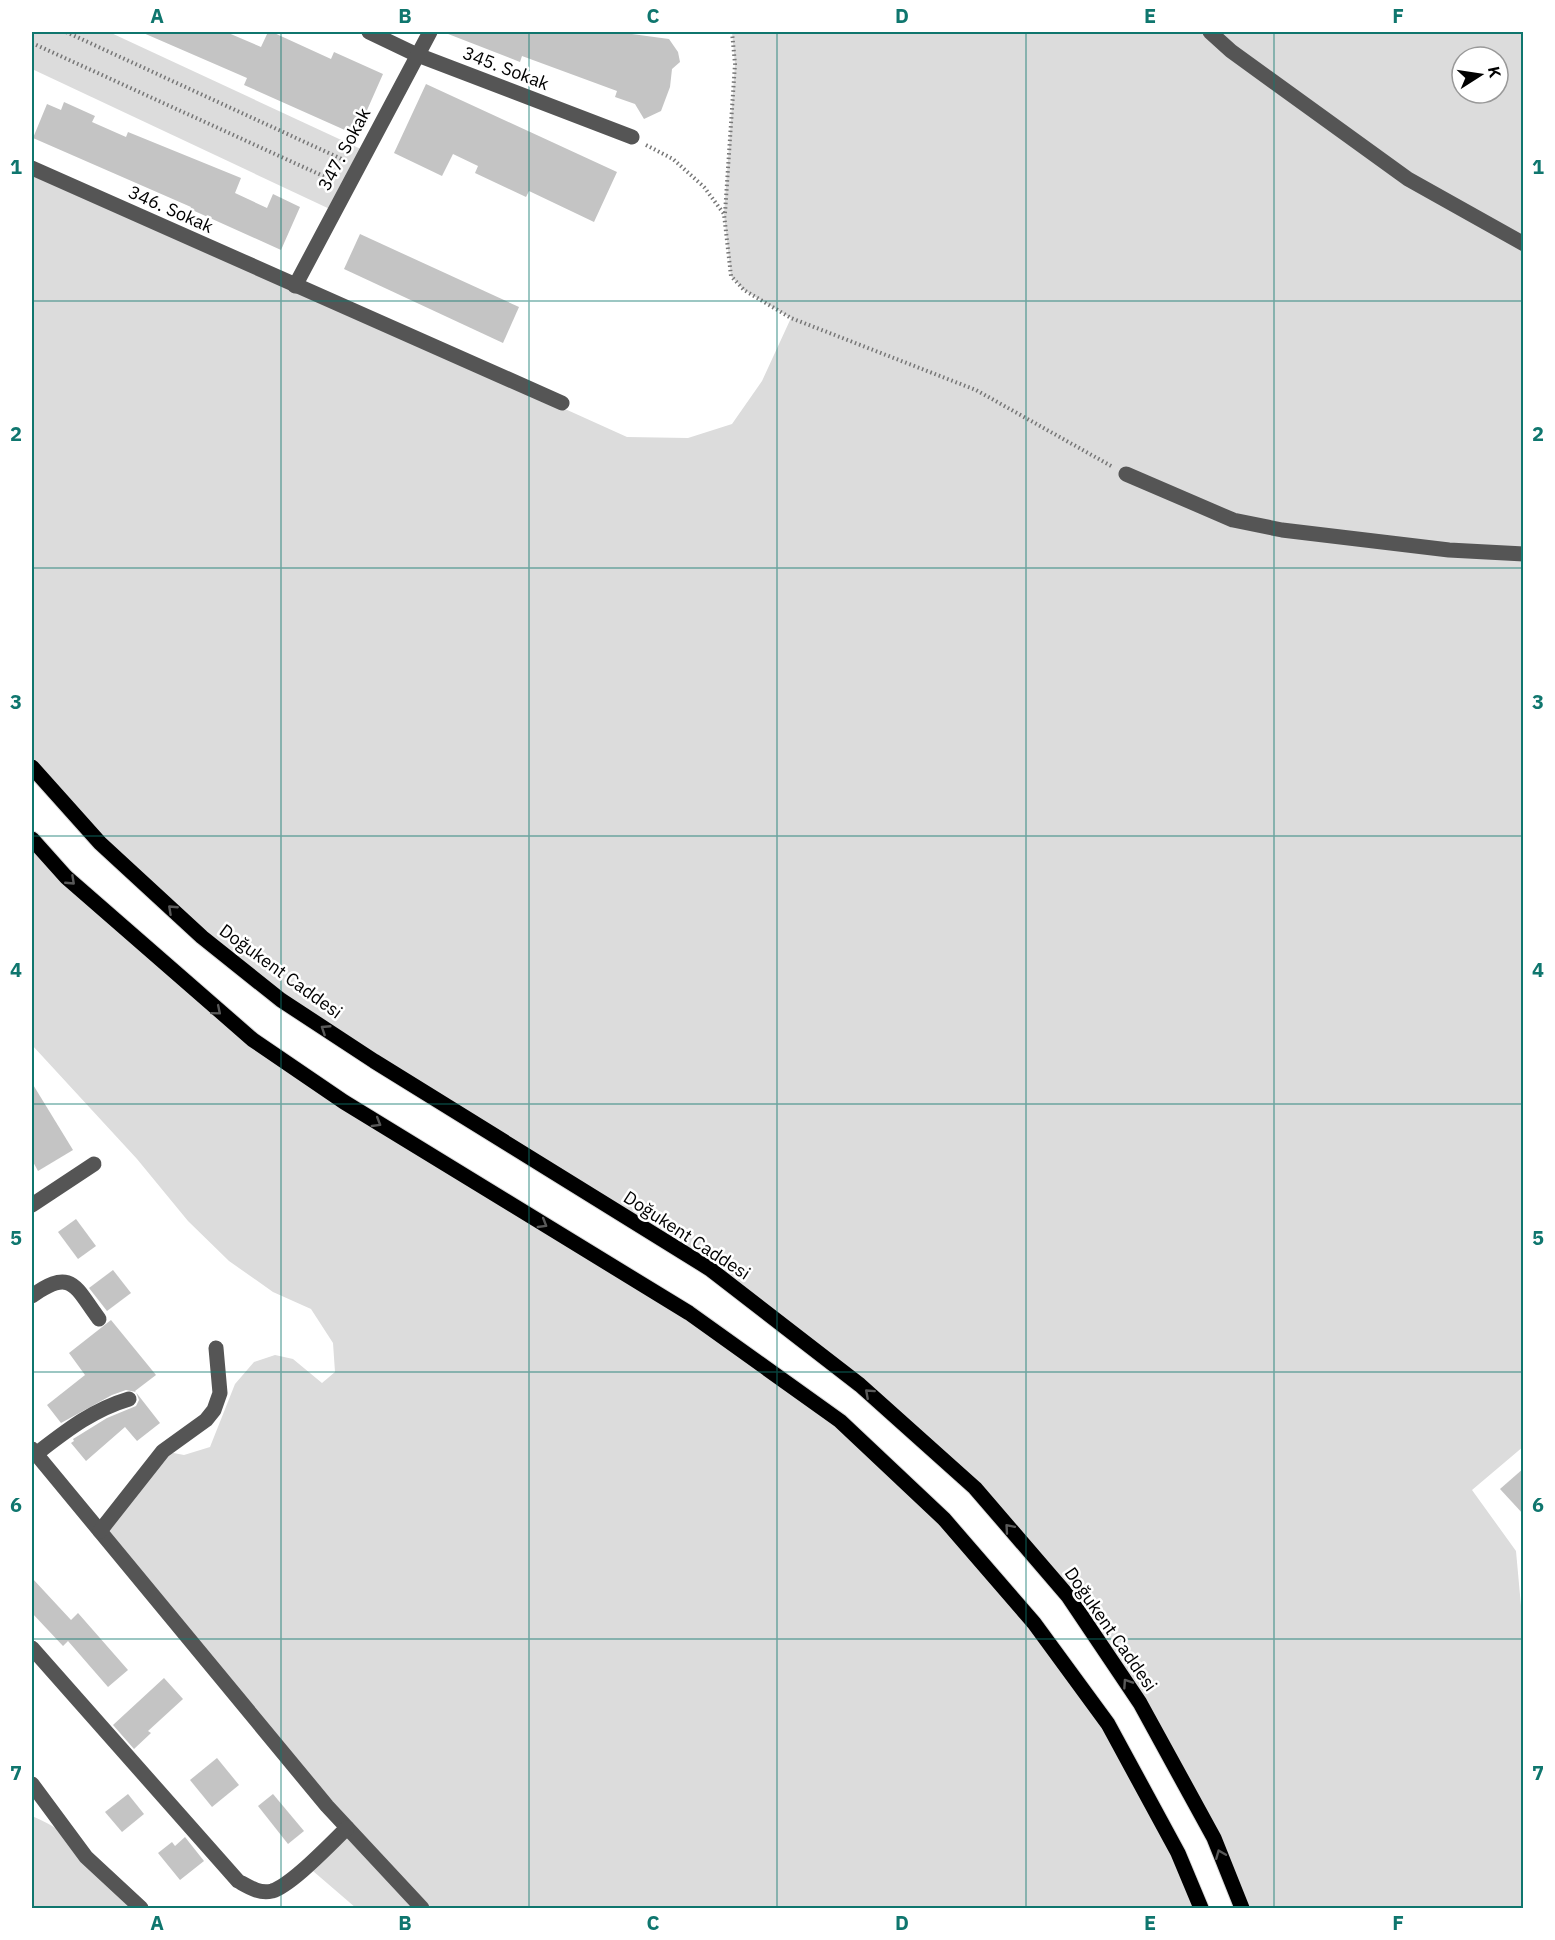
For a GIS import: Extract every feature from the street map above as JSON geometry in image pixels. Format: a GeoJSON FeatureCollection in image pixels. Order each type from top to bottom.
{"type":"FeatureCollection","features":[{"type":"Feature","properties":{"kind":"main road","name":"Doğukent Caddesi"},"geometry":{"type":"LineString","coordinates":[[32,767],[100,843],[202,937],[280,1000],[710,1269],[860,1385],[975,1488],[1068,1596],[1140,1702],[1214,1838],[1242,1908]]}},
{"type":"Feature","properties":{"kind":"main road"},"geometry":{"type":"LineString","coordinates":[[32,839],[66,877],[253,1040],[344,1102],[689,1313],[840,1421],[944,1519],[1034,1623],[1108,1724],[1178,1852],[1201,1908]]}},
{"type":"Feature","properties":{"kind":"street","name":"345. Sokak"},"geometry":{"type":"LineString","coordinates":[[369,32],[415,54],[632,137]]}},
{"type":"Feature","properties":{"kind":"street","name":"347. Sokak"},"geometry":{"type":"LineString","coordinates":[[295,286],[415,54],[430,32]]}},
{"type":"Feature","properties":{"kind":"street"},"geometry":{"type":"LineString","coordinates":[[1210,32],[1231,51],[1408,178],[1523,244]]}},
{"type":"Feature","properties":{"kind":"street","name":"346. Sokak"},"geometry":{"type":"LineString","coordinates":[[32,168],[562,403]]}},
{"type":"Feature","properties":{"kind":"street"},"geometry":{"type":"LineString","coordinates":[[1126,474],[1233,520],[1282,530],[1449,550],[1524,554]]}},
{"type":"Feature","properties":{"kind":"street"},"geometry":{"type":"LineString","coordinates":[[32,1205],[94,1164]]}},
{"type":"Feature","properties":{"kind":"street"},"geometry":{"type":"LineString","coordinates":[[32,1296],[55,1282],[64,1280],[73,1284],[99,1319]]}},
{"type":"Feature","properties":{"kind":"street"},"geometry":{"type":"LineString","coordinates":[[100,1532],[163,1451],[206,1420],[214,1410],[220,1394],[216,1348]]}},
{"type":"Feature","properties":{"kind":"street"},"geometry":{"type":"LineString","coordinates":[[129,1399],[104,1407],[34,1452],[347,1828],[422,1908]]}},
{"type":"Feature","properties":{"kind":"street"},"geometry":{"type":"LineString","coordinates":[[32,1648],[238,1881],[255,1891],[272,1891],[287,1882],[347,1828]]}},
{"type":"Feature","properties":{"kind":"street"},"geometry":{"type":"LineString","coordinates":[[32,1784],[86,1857],[141,1908]]}},
{"type":"Feature","properties":{"kind":"path"},"geometry":{"type":"LineString","coordinates":[[66,32],[357,166]]}},
{"type":"Feature","properties":{"kind":"path"},"geometry":{"type":"LineString","coordinates":[[732,32],[735,64],[724,214],[731,276],[744,290],[791,318],[976,390],[1126,474]]}},
{"type":"Feature","properties":{"kind":"path"},"geometry":{"type":"LineString","coordinates":[[32,43],[346,187]]}},
{"type":"Feature","properties":{"kind":"path"},"geometry":{"type":"LineString","coordinates":[[632,137],[673,159],[704,187],[724,214]]}},
{"type":"Feature","properties":{"kind":"shaded area"},"geometry":{"type":"Polygon","coordinates":[[[32,32],[109,32],[365,151],[334,211],[32,69],[32,32]]]}},
{"type":"Feature","properties":{"kind":"shaded area"},"geometry":{"type":"Polygon","coordinates":[[[732,32],[1523,32],[1524,1446],[1472,1490],[1516,1551],[1524,1639],[1523,1908],[1242,1908],[1214,1838],[1068,1596],[975,1488],[710,1269],[374,1061],[202,937],[32,767],[32,168],[627,437],[688,438],[732,424],[762,381],[791,318],[744,290],[731,276],[724,214],[735,64],[732,32]]]}},
{"type":"Feature","properties":{"kind":"shaded area"},"geometry":{"type":"Polygon","coordinates":[[[32,839],[253,1040],[689,1313],[840,1421],[944,1519],[1108,1724],[1201,1908],[356,1908],[306,1865],[347,1828],[100,1531],[163,1451],[184,1455],[210,1447],[235,1384],[254,1362],[275,1355],[293,1359],[322,1383],[335,1372],[333,1343],[311,1309],[273,1292],[229,1261],[188,1221],[137,1159],[32,1045],[32,839]]]}},
{"type":"Feature","properties":{"kind":"shaded area"},"geometry":{"type":"Polygon","coordinates":[[[32,1816],[78,1844],[141,1908],[32,1908],[32,1816]]]}},
{"type":"Feature","properties":{"kind":"building"},"geometry":{"type":"Polygon","coordinates":[[[141,32],[226,32],[261,47],[268,32],[272,32],[331,59],[334,52],[383,74],[356,135],[244,85],[247,78],[141,32]]]}},
{"type":"Feature","properties":{"kind":"building"},"geometry":{"type":"Polygon","coordinates":[[[443,32],[617,32],[669,39],[678,52],[680,62],[672,69],[670,87],[661,111],[644,119],[635,104],[615,97],[617,91],[522,56],[520,62],[443,32]]]}},
{"type":"Feature","properties":{"kind":"building"},"geometry":{"type":"Polygon","coordinates":[[[426,84],[617,172],[594,222],[529,191],[526,197],[475,173],[478,166],[453,154],[442,176],[394,153],[426,84]]]}},
{"type":"Feature","properties":{"kind":"building"},"geometry":{"type":"Polygon","coordinates":[[[64,102],[95,116],[92,122],[126,137],[128,132],[241,178],[235,193],[267,208],[273,194],[300,207],[281,250],[190,209],[191,207],[33,138],[47,104],[61,110],[64,102]]]}},
{"type":"Feature","properties":{"kind":"building"},"geometry":{"type":"Polygon","coordinates":[[[360,234],[519,307],[503,343],[344,269],[360,234]]]}},
{"type":"Feature","properties":{"kind":"building"},"geometry":{"type":"Polygon","coordinates":[[[32,1083],[73,1150],[38,1171],[32,1160],[32,1083]]]}},
{"type":"Feature","properties":{"kind":"building"},"geometry":{"type":"Polygon","coordinates":[[[76,1219],[96,1246],[78,1259],[58,1232],[76,1219]]]}},
{"type":"Feature","properties":{"kind":"building"},"geometry":{"type":"Polygon","coordinates":[[[113,1270],[131,1293],[107,1311],[89,1288],[113,1270]]]}},
{"type":"Feature","properties":{"kind":"building"},"geometry":{"type":"Polygon","coordinates":[[[111,1320],[156,1375],[136,1392],[126,1390],[112,1395],[61,1423],[47,1405],[85,1375],[69,1353],[111,1320]]]}},
{"type":"Feature","properties":{"kind":"building"},"geometry":{"type":"Polygon","coordinates":[[[136,1393],[160,1423],[137,1441],[125,1427],[86,1461],[71,1443],[73,1439],[107,1418],[136,1406],[139,1400],[136,1393]]]}},
{"type":"Feature","properties":{"kind":"building"},"geometry":{"type":"Polygon","coordinates":[[[1524,1468],[1524,1515],[1500,1489],[1524,1468]]]}},
{"type":"Feature","properties":{"kind":"building"},"geometry":{"type":"Polygon","coordinates":[[[32,1578],[71,1620],[78,1613],[128,1670],[108,1687],[68,1641],[63,1646],[32,1613],[32,1578]]]}},
{"type":"Feature","properties":{"kind":"building"},"geometry":{"type":"Polygon","coordinates":[[[164,1678],[183,1699],[148,1731],[151,1733],[134,1749],[113,1725],[164,1678]]]}},
{"type":"Feature","properties":{"kind":"building"},"geometry":{"type":"Polygon","coordinates":[[[217,1758],[239,1785],[212,1807],[190,1780],[217,1758]]]}},
{"type":"Feature","properties":{"kind":"building"},"geometry":{"type":"Polygon","coordinates":[[[128,1794],[144,1814],[122,1832],[105,1812],[128,1794]]]}},
{"type":"Feature","properties":{"kind":"building"},"geometry":{"type":"Polygon","coordinates":[[[273,1794],[304,1831],[288,1844],[258,1806],[273,1794]]]}},
{"type":"Feature","properties":{"kind":"building"},"geometry":{"type":"Polygon","coordinates":[[[185,1837],[204,1861],[180,1880],[158,1853],[172,1842],[175,1846],[185,1837]]]}}]}
